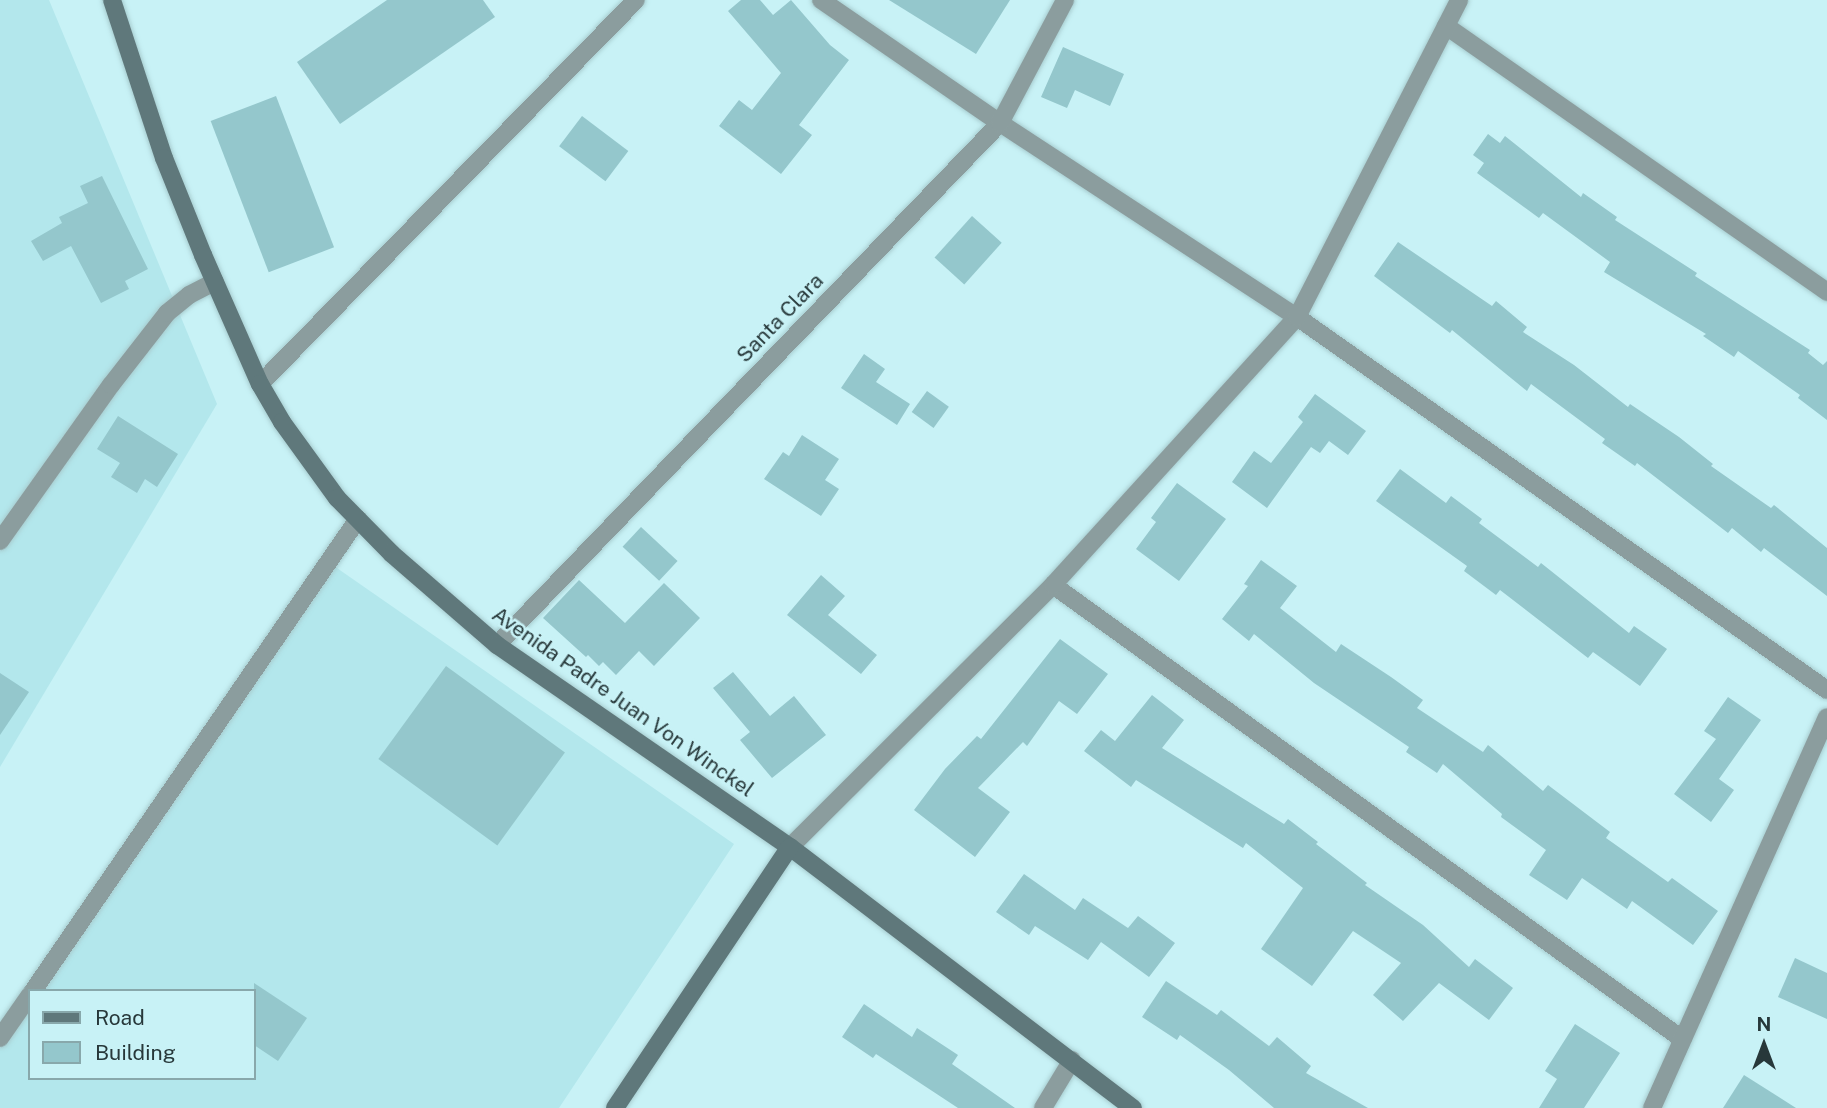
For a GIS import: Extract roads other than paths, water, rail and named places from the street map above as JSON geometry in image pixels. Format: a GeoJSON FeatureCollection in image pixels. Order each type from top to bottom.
{"type":"FeatureCollection","features":[{"type":"Feature","properties":{"kind":"main road","name":"Avenida Padre Juan Von Winckel"},"geometry":{"type":"LineString","coordinates":[[112,0],[164,158],[260,384],[282,422],[321,477],[358,519],[393,554],[497,645],[790,847],[1133,1108]]}},
{"type":"Feature","properties":{"kind":"main road"},"geometry":{"type":"LineString","coordinates":[[615,1108],[790,847]]}},
{"type":"Feature","properties":{"kind":"street"},"geometry":{"type":"LineString","coordinates":[[260,384],[636,0]]}},
{"type":"Feature","properties":{"kind":"street"},"geometry":{"type":"LineString","coordinates":[[821,0],[1000,122],[1297,317],[1827,690]]}},
{"type":"Feature","properties":{"kind":"street","name":"Santa Clara"},"geometry":{"type":"LineString","coordinates":[[497,645],[1000,122],[1065,0]]}},
{"type":"Feature","properties":{"kind":"street"},"geometry":{"type":"LineString","coordinates":[[790,847],[1053,585],[1297,317],[1460,0]]}},
{"type":"Feature","properties":{"kind":"street"},"geometry":{"type":"LineString","coordinates":[[1446,26],[1827,292]]}},
{"type":"Feature","properties":{"kind":"street"},"geometry":{"type":"LineString","coordinates":[[0,541],[111,385],[167,313],[189,295],[215,282]]}},
{"type":"Feature","properties":{"kind":"street"},"geometry":{"type":"LineString","coordinates":[[34,989],[358,519]]}},
{"type":"Feature","properties":{"kind":"street"},"geometry":{"type":"LineString","coordinates":[[1053,585],[1682,1040]]}},
{"type":"Feature","properties":{"kind":"street"},"geometry":{"type":"LineString","coordinates":[[1652,1108],[1827,717]]}},
{"type":"Feature","properties":{"kind":"street"},"geometry":{"type":"LineString","coordinates":[[0,1038],[28,998]]}},
{"type":"Feature","properties":{"kind":"street"},"geometry":{"type":"LineString","coordinates":[[1043,1108],[1072,1060]]}}]}
